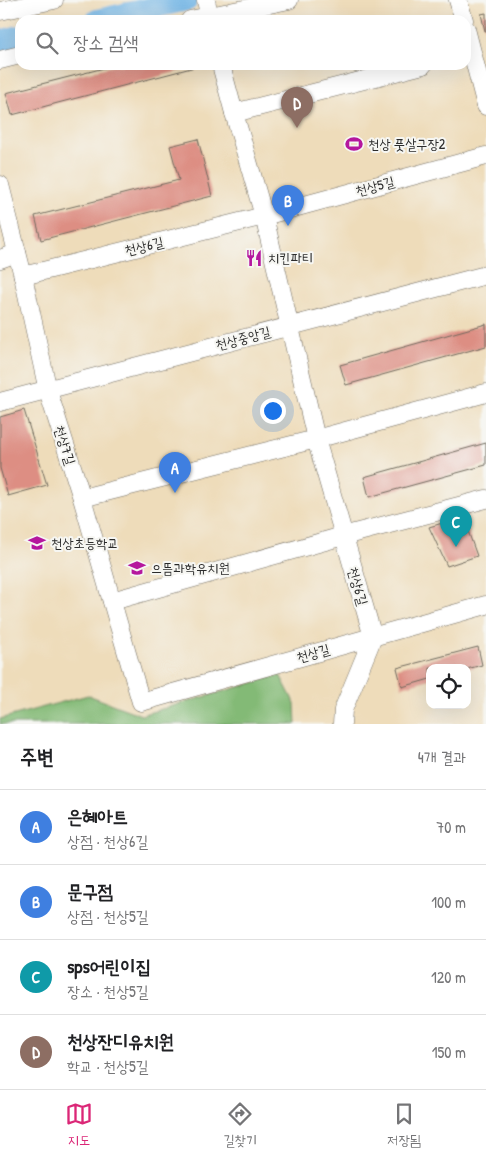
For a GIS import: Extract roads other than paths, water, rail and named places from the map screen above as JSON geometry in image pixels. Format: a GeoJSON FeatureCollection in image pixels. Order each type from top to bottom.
{"type":"FeatureCollection","features":[{"type":"Feature","properties":{"kind":"street"},"geometry":{"type":"LineString","coordinates":[[0,11],[54,0]]}},
{"type":"Feature","properties":{"kind":"street"},"geometry":{"type":"LineString","coordinates":[[208,10],[289,0]]}},
{"type":"Feature","properties":{"kind":"street"},"geometry":{"type":"LineString","coordinates":[[458,0],[462,15]]}},
{"type":"Feature","properties":{"kind":"street"},"geometry":{"type":"LineString","coordinates":[[0,60],[15,56]]}},
{"type":"Feature","properties":{"kind":"street"},"geometry":{"type":"LineString","coordinates":[[471,59],[486,106]]}},
{"type":"Feature","properties":{"kind":"street","name":"천상6길"},"geometry":{"type":"LineString","coordinates":[[223,70],[264,216],[316,439],[373,637]]}},
{"type":"Feature","properties":{"kind":"street"},"geometry":{"type":"LineString","coordinates":[[234,114],[404,70]]}},
{"type":"Feature","properties":{"kind":"street","name":"천상5길"},"geometry":{"type":"LineString","coordinates":[[264,216],[486,156]]}},
{"type":"Feature","properties":{"kind":"street","name":"천상7길"},"geometry":{"type":"LineString","coordinates":[[0,185],[23,276],[48,391],[82,498],[140,702]]}},
{"type":"Feature","properties":{"kind":"street","name":"천상6길"},"geometry":{"type":"LineString","coordinates":[[23,276],[264,216]]}},
{"type":"Feature","properties":{"kind":"street"},"geometry":{"type":"LineString","coordinates":[[0,259],[17,253]]}},
{"type":"Feature","properties":{"kind":"street","name":"천상중앙길"},"geometry":{"type":"LineString","coordinates":[[0,402],[486,275]]}},
{"type":"Feature","properties":{"kind":"street"},"geometry":{"type":"LineString","coordinates":[[82,498],[316,439],[486,392]]}},
{"type":"Feature","properties":{"kind":"street"},"geometry":{"type":"LineString","coordinates":[[112,601],[343,536],[486,499]]}},
{"type":"Feature","properties":{"kind":"street","name":"천상길"},"geometry":{"type":"LineString","coordinates":[[140,702],[486,605]]}},
{"type":"Feature","properties":{"kind":"street"},"geometry":{"type":"LineString","coordinates":[[342,724],[342,710],[373,637]]}},
{"type":"Feature","properties":{"kind":"waterway"},"geometry":{"type":"LineString","coordinates":[[120,15],[187,0]]}},
{"type":"Feature","properties":{"kind":"waterway"},"geometry":{"type":"LineString","coordinates":[[0,41],[15,37]]}},
{"type":"Feature","properties":{"kind":"place","name":"천상잔디유치원"},"geometry":{"type":"Point","coordinates":[297,128]}},
{"type":"Feature","properties":{"kind":"place","name":"천상 풋살구장2"},"geometry":{"type":"Point","coordinates":[354,144]}},
{"type":"Feature","properties":{"kind":"place","name":"문구점"},"geometry":{"type":"Point","coordinates":[288,226]}},
{"type":"Feature","properties":{"kind":"place","name":"치킨파티"},"geometry":{"type":"Point","coordinates":[254,258]}},
{"type":"Feature","properties":{"kind":"place","name":"은혜아트"},"geometry":{"type":"Point","coordinates":[175,493]}},
{"type":"Feature","properties":{"kind":"place","name":"천상초등학교"},"geometry":{"type":"Point","coordinates":[37,543]}},
{"type":"Feature","properties":{"kind":"place","name":"sps어린이집"},"geometry":{"type":"Point","coordinates":[456,547]}},
{"type":"Feature","properties":{"kind":"place","name":"으뜸과학유치원"},"geometry":{"type":"Point","coordinates":[137,568]}}]}
